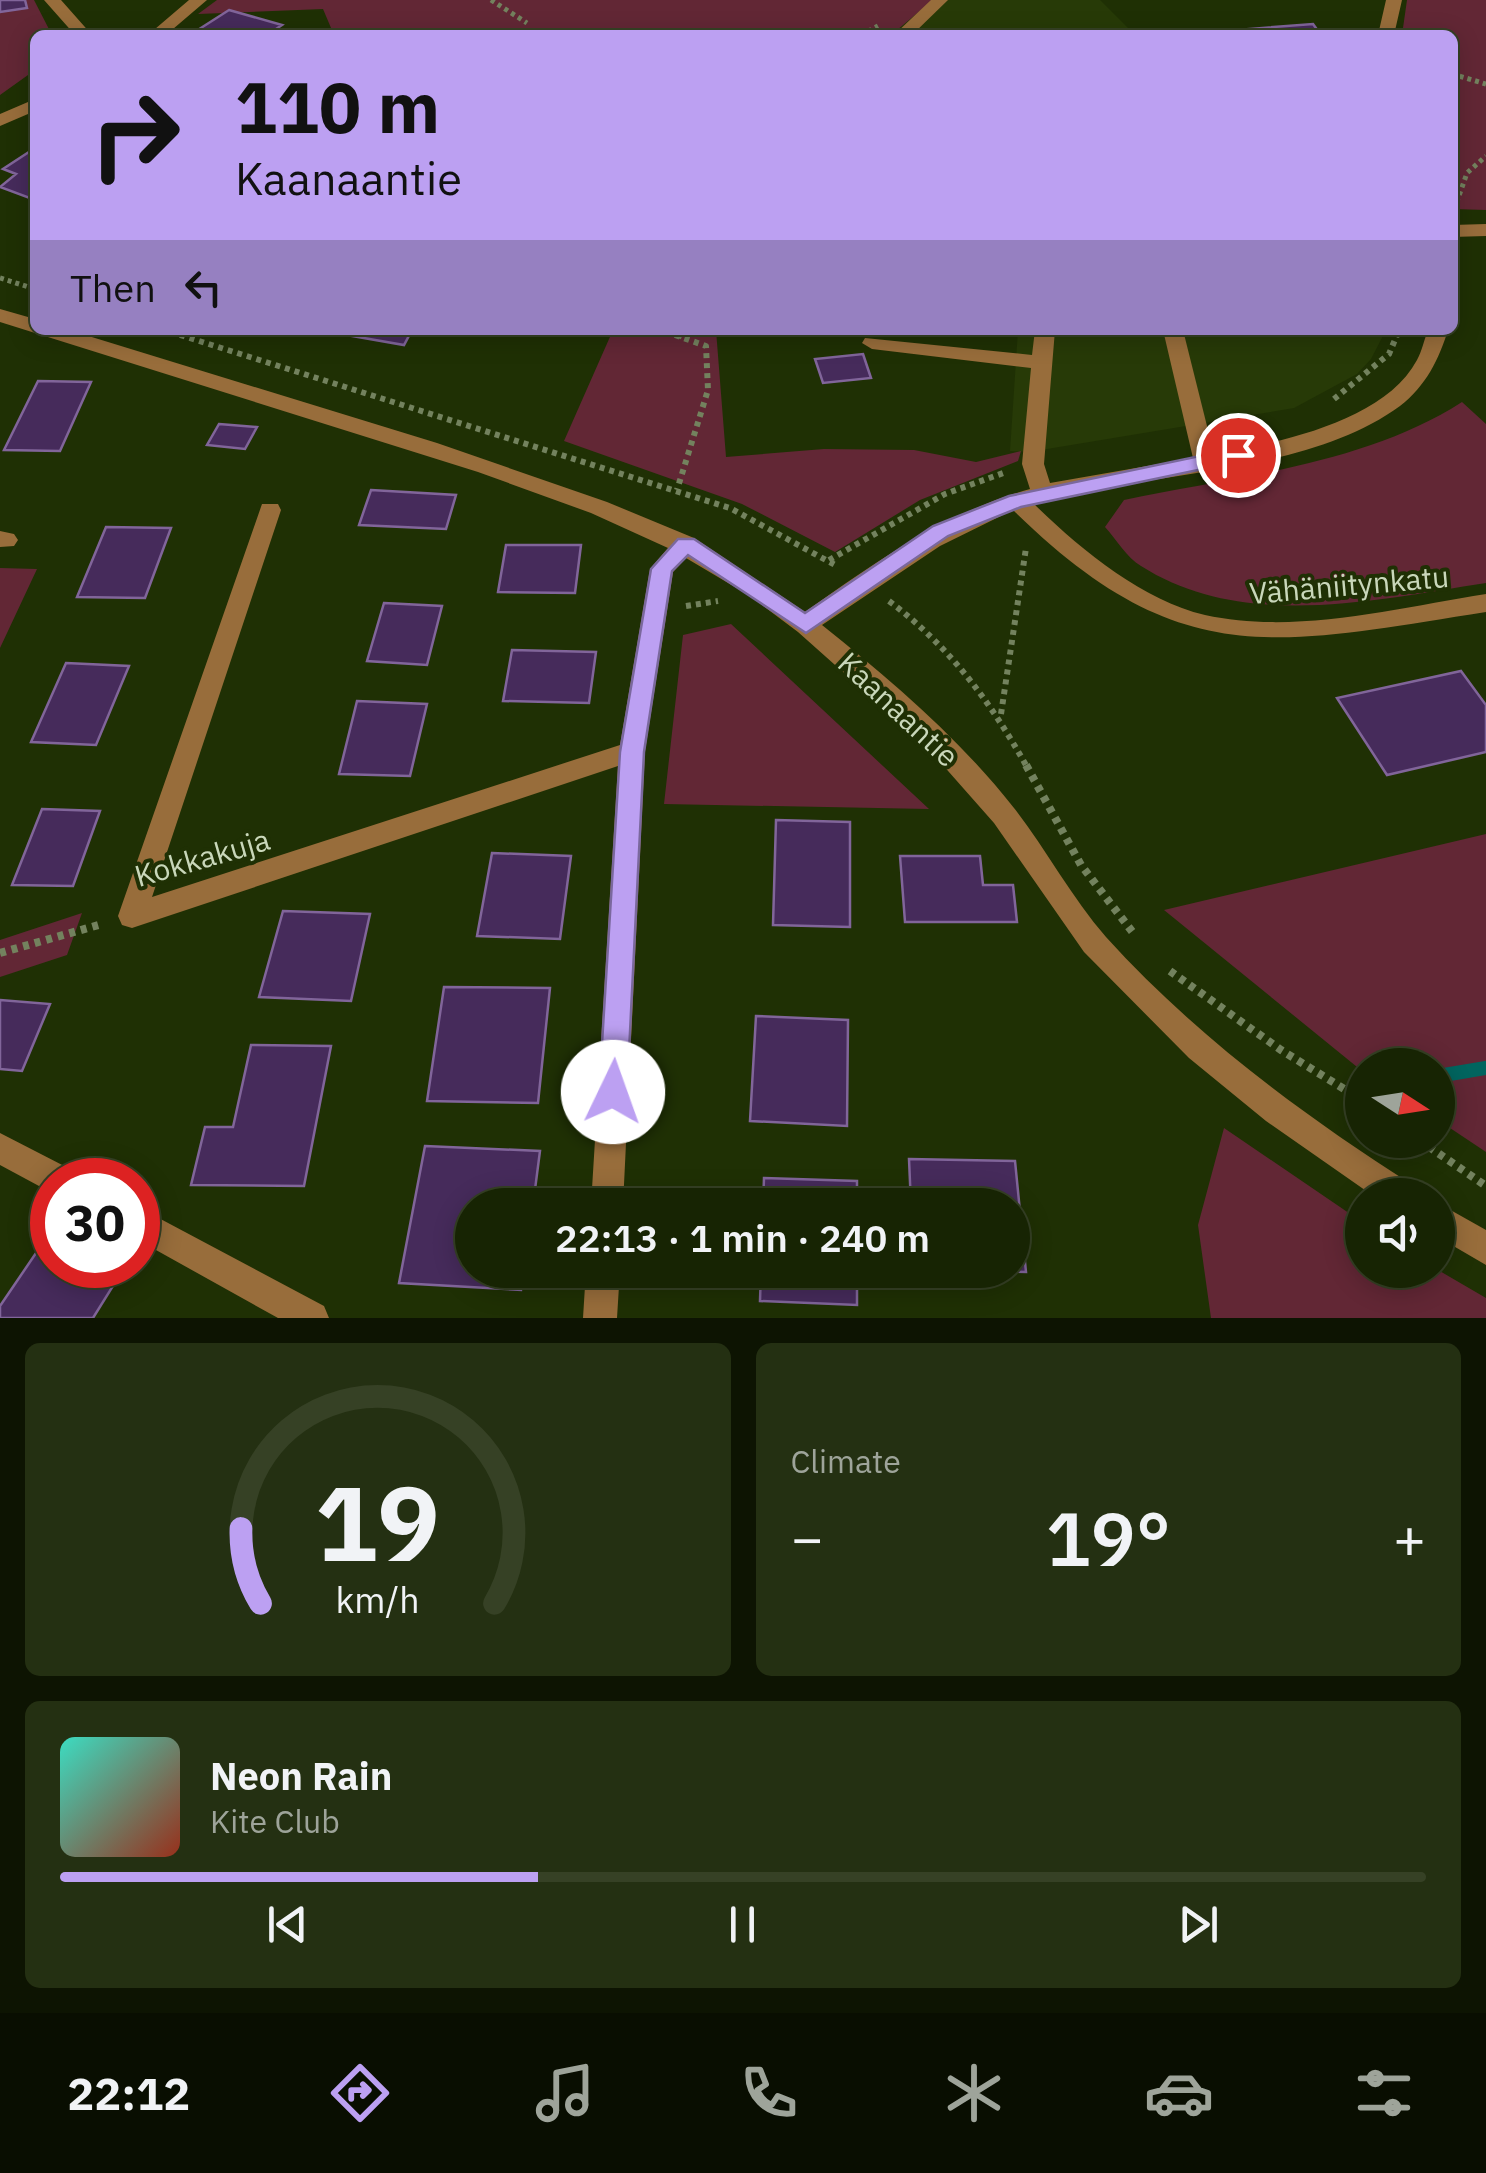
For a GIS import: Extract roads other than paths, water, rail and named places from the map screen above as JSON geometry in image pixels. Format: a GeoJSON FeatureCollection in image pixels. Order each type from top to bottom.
{"type":"FeatureCollection","features":[{"type":"Feature","properties":{"kind":"street"},"geometry":{"type":"LineString","coordinates":[[52,0],[79,30]]}},
{"type":"Feature","properties":{"kind":"street"},"geometry":{"type":"LineString","coordinates":[[162,30],[199,0]]}},
{"type":"Feature","properties":{"kind":"street"},"geometry":{"type":"LineString","coordinates":[[907,30],[940,0]]}},
{"type":"Feature","properties":{"kind":"street"},"geometry":{"type":"LineString","coordinates":[[1387,30],[1394,0]]}},
{"type":"Feature","properties":{"kind":"street"},"geometry":{"type":"LineString","coordinates":[[0,121],[30,106]]}},
{"type":"Feature","properties":{"kind":"street"},"geometry":{"type":"LineString","coordinates":[[1458,231],[1486,230]]}},
{"type":"Feature","properties":{"kind":"street"},"geometry":{"type":"LineString","coordinates":[[0,316],[30,325]]}},
{"type":"Feature","properties":{"kind":"street","name":"Kaanaantie"},"geometry":{"type":"LineString","coordinates":[[63,335],[500,472],[582,500],[686,544],[806,624],[946,747],[1003,814],[1093,942],[1206,1056],[1316,1142],[1373,1178]]}},
{"type":"Feature","properties":{"kind":"street"},"geometry":{"type":"LineString","coordinates":[[1042,492],[1033,464],[1045,335]]}},
{"type":"Feature","properties":{"kind":"street"},"geometry":{"type":"LineString","coordinates":[[1174,335],[1205,462]]}},
{"type":"Feature","properties":{"kind":"street"},"geometry":{"type":"LineString","coordinates":[[806,624],[940,531],[1016,500],[1306,440],[1390,402],[1424,366],[1436,335]]}},
{"type":"Feature","properties":{"kind":"street"},"geometry":{"type":"LineString","coordinates":[[872,343],[1043,363]]}},
{"type":"Feature","properties":{"kind":"street","name":"Vähäniitynkatu"},"geometry":{"type":"LineString","coordinates":[[1016,500],[1045,530],[1140,596],[1204,624],[1260,628],[1342,624],[1486,603]]}},
{"type":"Feature","properties":{"kind":"street","name":"Kokkakuja"},"geometry":{"type":"LineString","coordinates":[[270,510],[132,916],[632,752]]}},
{"type":"Feature","properties":{"kind":"street"},"geometry":{"type":"LineString","coordinates":[[607,1188],[632,752],[662,569],[686,544]]}},
{"type":"Feature","properties":{"kind":"street"},"geometry":{"type":"LineString","coordinates":[[0,1148],[30,1164]]}},
{"type":"Feature","properties":{"kind":"street"},"geometry":{"type":"LineString","coordinates":[[1455,1230],[1486,1249]]}},
{"type":"Feature","properties":{"kind":"street"},"geometry":{"type":"LineString","coordinates":[[160,1235],[312,1318]]}},
{"type":"Feature","properties":{"kind":"street"},"geometry":{"type":"LineString","coordinates":[[600,1318],[602,1288]]}},
{"type":"Feature","properties":{"kind":"waterway"},"geometry":{"type":"LineString","coordinates":[[1455,1073],[1486,1068]]}}]}
